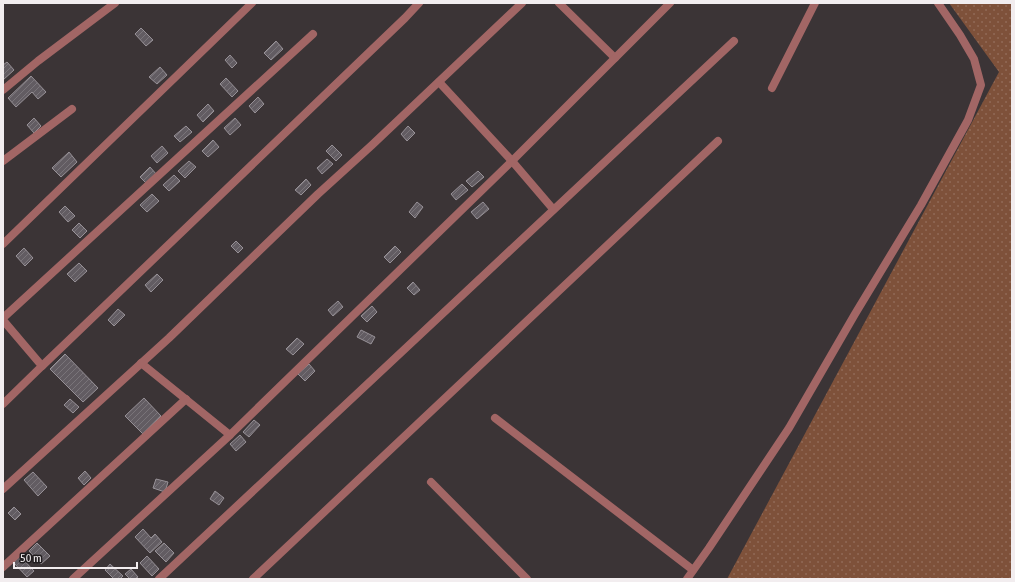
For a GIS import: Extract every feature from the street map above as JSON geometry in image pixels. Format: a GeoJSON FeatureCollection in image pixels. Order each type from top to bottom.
{"type":"FeatureCollection","features":[{"type":"Feature","properties":{"kind":"street"},"geometry":{"type":"LineString","coordinates":[[3,90],[38,61],[115,3]]}},
{"type":"Feature","properties":{"kind":"street"},"geometry":{"type":"LineString","coordinates":[[3,244],[252,3]]}},
{"type":"Feature","properties":{"kind":"street"},"geometry":{"type":"LineString","coordinates":[[3,404],[399,24],[419,3]]}},
{"type":"Feature","properties":{"kind":"street"},"geometry":{"type":"LineString","coordinates":[[3,489],[174,333],[318,194],[522,3]]}},
{"type":"Feature","properties":{"kind":"street"},"geometry":{"type":"LineString","coordinates":[[559,3],[615,58]]}},
{"type":"Feature","properties":{"kind":"street"},"geometry":{"type":"LineString","coordinates":[[73,579],[230,435],[512,162],[670,3]]}},
{"type":"Feature","properties":{"kind":"street"},"geometry":{"type":"LineString","coordinates":[[772,88],[815,3]]}},
{"type":"Feature","properties":{"kind":"street"},"geometry":{"type":"LineString","coordinates":[[687,579],[789,428],[855,314],[921,205],[968,120],[981,85],[974,59],[960,35],[938,3]]}},
{"type":"Feature","properties":{"kind":"street"},"geometry":{"type":"LineString","coordinates":[[42,366],[3,319],[313,34]]}},
{"type":"Feature","properties":{"kind":"street"},"geometry":{"type":"LineString","coordinates":[[159,579],[734,41]]}},
{"type":"Feature","properties":{"kind":"street"},"geometry":{"type":"LineString","coordinates":[[439,82],[553,209]]}},
{"type":"Feature","properties":{"kind":"street"},"geometry":{"type":"LineString","coordinates":[[3,161],[72,109]]}},
{"type":"Feature","properties":{"kind":"street"},"geometry":{"type":"LineString","coordinates":[[253,579],[718,141]]}},
{"type":"Feature","properties":{"kind":"street"},"geometry":{"type":"LineString","coordinates":[[141,363],[230,435]]}},
{"type":"Feature","properties":{"kind":"street"},"geometry":{"type":"LineString","coordinates":[[3,567],[186,399]]}},
{"type":"Feature","properties":{"kind":"street"},"geometry":{"type":"LineString","coordinates":[[495,418],[693,570]]}},
{"type":"Feature","properties":{"kind":"street"},"geometry":{"type":"LineString","coordinates":[[431,482],[527,579]]}},
{"type":"Feature","properties":{"kind":"shaded area"},"geometry":{"type":"Polygon","coordinates":[[[949,3],[1012,3],[1012,579],[727,579],[999,72],[949,3]]]}},
{"type":"Feature","properties":{"kind":"building"},"geometry":{"type":"Polygon","coordinates":[[[141,28],[153,40],[146,46],[135,34],[141,28]]]}},
{"type":"Feature","properties":{"kind":"building"},"geometry":{"type":"Polygon","coordinates":[[[276,41],[283,49],[271,60],[264,53],[276,41]]]}},
{"type":"Feature","properties":{"kind":"building"},"geometry":{"type":"Polygon","coordinates":[[[230,55],[237,63],[232,68],[225,60],[230,55]]]}},
{"type":"Feature","properties":{"kind":"building"},"geometry":{"type":"Polygon","coordinates":[[[7,62],[14,70],[3,80],[3,65],[7,62]]]}},
{"type":"Feature","properties":{"kind":"building"},"geometry":{"type":"Polygon","coordinates":[[[160,67],[167,75],[157,84],[149,77],[160,67]]]}},
{"type":"Feature","properties":{"kind":"building"},"geometry":{"type":"Polygon","coordinates":[[[31,76],[46,92],[38,99],[32,92],[16,107],[8,98],[31,76]]]}},
{"type":"Feature","properties":{"kind":"building"},"geometry":{"type":"Polygon","coordinates":[[[226,78],[238,91],[232,97],[220,84],[226,78]]]}},
{"type":"Feature","properties":{"kind":"building"},"geometry":{"type":"Polygon","coordinates":[[[258,97],[264,104],[255,113],[249,106],[258,97]]]}},
{"type":"Feature","properties":{"kind":"building"},"geometry":{"type":"Polygon","coordinates":[[[208,104],[214,111],[203,122],[197,115],[208,104]]]}},
{"type":"Feature","properties":{"kind":"building"},"geometry":{"type":"Polygon","coordinates":[[[34,118],[41,126],[34,133],[27,125],[34,118]]]}},
{"type":"Feature","properties":{"kind":"building"},"geometry":{"type":"Polygon","coordinates":[[[235,118],[241,125],[230,135],[224,128],[235,118]]]}},
{"type":"Feature","properties":{"kind":"building"},"geometry":{"type":"Polygon","coordinates":[[[186,126],[192,132],[180,142],[174,136],[186,126]]]}},
{"type":"Feature","properties":{"kind":"building"},"geometry":{"type":"Polygon","coordinates":[[[408,126],[415,133],[407,141],[401,134],[408,126]]]}},
{"type":"Feature","properties":{"kind":"building"},"geometry":{"type":"Polygon","coordinates":[[[213,140],[219,147],[208,157],[202,151],[213,140]]]}},
{"type":"Feature","properties":{"kind":"building"},"geometry":{"type":"Polygon","coordinates":[[[332,145],[342,155],[336,161],[326,151],[332,145]]]}},
{"type":"Feature","properties":{"kind":"building"},"geometry":{"type":"Polygon","coordinates":[[[162,146],[168,153],[157,163],[151,156],[162,146]]]}},
{"type":"Feature","properties":{"kind":"building"},"geometry":{"type":"Polygon","coordinates":[[[69,152],[77,162],[61,177],[52,168],[69,152]]]}},
{"type":"Feature","properties":{"kind":"building"},"geometry":{"type":"Polygon","coordinates":[[[327,159],[333,164],[322,174],[317,168],[327,159]]]}},
{"type":"Feature","properties":{"kind":"building"},"geometry":{"type":"Polygon","coordinates":[[[189,161],[196,167],[185,178],[178,171],[189,161]]]}},
{"type":"Feature","properties":{"kind":"building"},"geometry":{"type":"Polygon","coordinates":[[[150,167],[157,175],[147,184],[140,177],[150,167]]]}},
{"type":"Feature","properties":{"kind":"building"},"geometry":{"type":"Polygon","coordinates":[[[478,171],[484,177],[472,187],[466,181],[478,171]]]}},
{"type":"Feature","properties":{"kind":"building"},"geometry":{"type":"Polygon","coordinates":[[[174,175],[180,181],[169,191],[163,185],[174,175]]]}},
{"type":"Feature","properties":{"kind":"building"},"geometry":{"type":"Polygon","coordinates":[[[306,179],[311,185],[301,195],[295,190],[306,179]]]}},
{"type":"Feature","properties":{"kind":"building"},"geometry":{"type":"Polygon","coordinates":[[[462,184],[468,190],[456,200],[451,194],[462,184]]]}},
{"type":"Feature","properties":{"kind":"building"},"geometry":{"type":"Polygon","coordinates":[[[152,194],[159,201],[147,212],[140,205],[152,194]]]}},
{"type":"Feature","properties":{"kind":"building"},"geometry":{"type":"Polygon","coordinates":[[[417,202],[423,207],[415,218],[409,212],[417,202]]]}},
{"type":"Feature","properties":{"kind":"building"},"geometry":{"type":"Polygon","coordinates":[[[483,202],[489,209],[477,219],[471,212],[483,202]]]}},
{"type":"Feature","properties":{"kind":"building"},"geometry":{"type":"Polygon","coordinates":[[[65,206],[75,216],[68,222],[59,212],[65,206]]]}},
{"type":"Feature","properties":{"kind":"building"},"geometry":{"type":"Polygon","coordinates":[[[79,223],[87,231],[80,238],[72,230],[79,223]]]}},
{"type":"Feature","properties":{"kind":"building"},"geometry":{"type":"Polygon","coordinates":[[[236,241],[243,248],[238,253],[231,246],[236,241]]]}},
{"type":"Feature","properties":{"kind":"building"},"geometry":{"type":"Polygon","coordinates":[[[395,246],[401,252],[390,263],[384,257],[395,246]]]}},
{"type":"Feature","properties":{"kind":"building"},"geometry":{"type":"Polygon","coordinates":[[[24,248],[33,258],[25,266],[16,256],[24,248]]]}},
{"type":"Feature","properties":{"kind":"building"},"geometry":{"type":"Polygon","coordinates":[[[79,263],[87,271],[75,282],[67,274],[79,263]]]}},
{"type":"Feature","properties":{"kind":"building"},"geometry":{"type":"Polygon","coordinates":[[[157,274],[163,280],[151,292],[145,285],[157,274]]]}},
{"type":"Feature","properties":{"kind":"building"},"geometry":{"type":"Polygon","coordinates":[[[413,282],[420,290],[414,295],[407,288],[413,282]]]}},
{"type":"Feature","properties":{"kind":"building"},"geometry":{"type":"Polygon","coordinates":[[[338,301],[343,307],[333,316],[328,310],[338,301]]]}},
{"type":"Feature","properties":{"kind":"building"},"geometry":{"type":"Polygon","coordinates":[[[372,306],[377,312],[367,322],[361,316],[372,306]]]}},
{"type":"Feature","properties":{"kind":"building"},"geometry":{"type":"Polygon","coordinates":[[[118,309],[125,315],[114,326],[108,320],[118,309]]]}},
{"type":"Feature","properties":{"kind":"building"},"geometry":{"type":"Polygon","coordinates":[[[361,330],[375,337],[371,344],[357,337],[361,330]]]}},
{"type":"Feature","properties":{"kind":"building"},"geometry":{"type":"Polygon","coordinates":[[[297,338],[304,344],[293,355],[286,349],[297,338]]]}},
{"type":"Feature","properties":{"kind":"building"},"geometry":{"type":"Polygon","coordinates":[[[65,354],[98,388],[83,402],[50,369],[65,354]]]}},
{"type":"Feature","properties":{"kind":"building"},"geometry":{"type":"Polygon","coordinates":[[[309,364],[315,371],[305,381],[298,374],[309,364]]]}},
{"type":"Feature","properties":{"kind":"building"},"geometry":{"type":"Polygon","coordinates":[[[144,398],[161,416],[143,434],[125,416],[144,398]]]}},
{"type":"Feature","properties":{"kind":"building"},"geometry":{"type":"Polygon","coordinates":[[[70,399],[79,407],[73,413],[64,405],[70,399]]]}},
{"type":"Feature","properties":{"kind":"building"},"geometry":{"type":"Polygon","coordinates":[[[254,420],[260,425],[249,437],[243,432],[254,420]]]}},
{"type":"Feature","properties":{"kind":"building"},"geometry":{"type":"Polygon","coordinates":[[[240,435],[246,442],[236,451],[230,444],[240,435]]]}},
{"type":"Feature","properties":{"kind":"building"},"geometry":{"type":"Polygon","coordinates":[[[85,471],[91,478],[84,485],[78,478],[85,471]]]}},
{"type":"Feature","properties":{"kind":"building"},"geometry":{"type":"Polygon","coordinates":[[[33,472],[47,487],[38,496],[24,480],[33,472]]]}},
{"type":"Feature","properties":{"kind":"building"},"geometry":{"type":"Polygon","coordinates":[[[156,479],[168,482],[165,492],[153,488],[156,479]]]}},
{"type":"Feature","properties":{"kind":"building"},"geometry":{"type":"Polygon","coordinates":[[[215,491],[224,498],[219,505],[210,499],[215,491]]]}},
{"type":"Feature","properties":{"kind":"building"},"geometry":{"type":"Polygon","coordinates":[[[14,507],[21,514],[15,520],[8,513],[14,507]]]}},
{"type":"Feature","properties":{"kind":"building"},"geometry":{"type":"Polygon","coordinates":[[[143,529],[151,538],[155,534],[162,542],[150,553],[135,537],[143,529]]]}},
{"type":"Feature","properties":{"kind":"building"},"geometry":{"type":"Polygon","coordinates":[[[37,543],[50,556],[41,564],[29,551],[37,543]]]}},
{"type":"Feature","properties":{"kind":"building"},"geometry":{"type":"Polygon","coordinates":[[[164,543],[174,553],[166,562],[155,551],[164,543]]]}},
{"type":"Feature","properties":{"kind":"building"},"geometry":{"type":"Polygon","coordinates":[[[20,556],[34,571],[27,577],[13,562],[20,556]]]}},
{"type":"Feature","properties":{"kind":"building"},"geometry":{"type":"Polygon","coordinates":[[[147,556],[159,569],[152,576],[140,563],[147,556]]]}},
{"type":"Feature","properties":{"kind":"building"},"geometry":{"type":"Polygon","coordinates":[[[110,564],[123,576],[120,579],[114,579],[105,570],[110,564]]]}},
{"type":"Feature","properties":{"kind":"building"},"geometry":{"type":"Polygon","coordinates":[[[131,569],[138,577],[135,579],[130,579],[125,574],[131,569]]]}}]}
